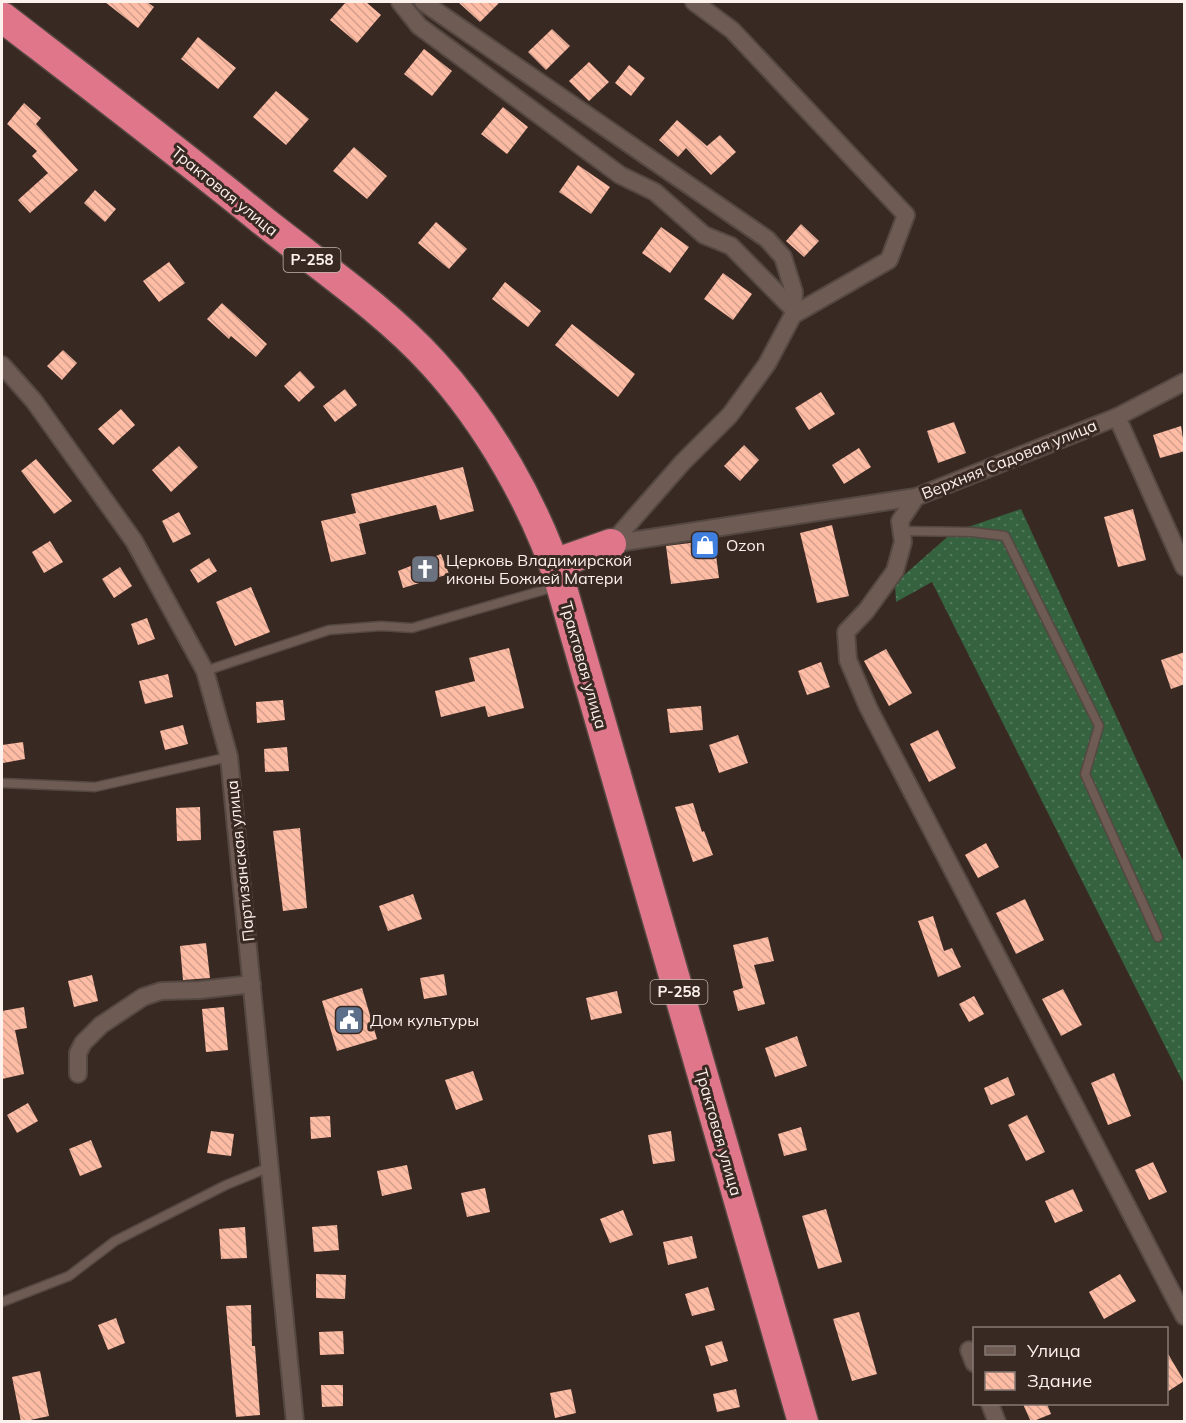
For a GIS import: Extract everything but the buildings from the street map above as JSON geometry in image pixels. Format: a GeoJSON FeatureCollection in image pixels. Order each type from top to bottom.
{"type":"FeatureCollection","features":[{"type":"Feature","properties":{"kind":"highway","name":"Трактовая улица"},"geometry":{"type":"LineString","coordinates":[[2,17],[200,170],[393,325],[432,362],[468,405],[517,485],[557,574],[803,1422]]}},
{"type":"Feature","properties":{"kind":"highway"},"geometry":{"type":"LineString","coordinates":[[557,574],[611,544]]}},
{"type":"Feature","properties":{"kind":"street"},"geometry":{"type":"LineString","coordinates":[[400,2],[419,26],[591,154],[620,175],[656,192],[704,235],[731,246],[792,312]]}},
{"type":"Feature","properties":{"kind":"street"},"geometry":{"type":"LineString","coordinates":[[423,2],[767,239],[783,257],[794,292],[792,312],[767,364],[730,415],[683,462],[611,544]]}},
{"type":"Feature","properties":{"kind":"street"},"geometry":{"type":"LineString","coordinates":[[694,2],[732,30],[906,215],[889,260],[792,312]]}},
{"type":"Feature","properties":{"kind":"street","name":"Партизанская улица"},"geometry":{"type":"LineString","coordinates":[[2,365],[34,401],[135,541],[205,671],[229,758],[295,1422]]}},
{"type":"Feature","properties":{"kind":"street","name":"Верхняя Садовая улица"},"geometry":{"type":"LineString","coordinates":[[611,544],[916,496],[1117,417],[1185,382]]}},
{"type":"Feature","properties":{"kind":"street"},"geometry":{"type":"LineString","coordinates":[[1117,417],[1185,567]]}},
{"type":"Feature","properties":{"kind":"street"},"geometry":{"type":"LineString","coordinates":[[916,496],[900,521],[903,542],[895,571],[866,611],[846,632],[848,660],[858,686],[1185,1316]]}},
{"type":"Feature","properties":{"kind":"street"},"geometry":{"type":"LineString","coordinates":[[78,1074],[78,1053],[83,1043],[101,1025],[143,997],[161,991],[200,990],[252,984]]}},
{"type":"Feature","properties":{"kind":"street"},"geometry":{"type":"LineString","coordinates":[[990,1405],[997,1422]]}},
{"type":"Feature","properties":{"kind":"lane"},"geometry":{"type":"LineString","coordinates":[[902,531],[972,532],[1005,536],[1099,726],[1085,774],[1158,937]]}},
{"type":"Feature","properties":{"kind":"lane"},"geometry":{"type":"LineString","coordinates":[[205,671],[329,630],[412,628],[557,574]]}},
{"type":"Feature","properties":{"kind":"lane"},"geometry":{"type":"LineString","coordinates":[[2,783],[95,788],[229,758]]}},
{"type":"Feature","properties":{"kind":"lane"},"geometry":{"type":"LineString","coordinates":[[2,1302],[69,1276],[116,1241],[226,1185],[270,1167]]}},
{"type":"Feature","properties":{"kind":"green space"},"geometry":{"type":"Polygon","coordinates":[[[1021,509],[1184,863],[1184,1084],[932,582],[896,602],[895,583],[953,532],[1021,509]]]}},
{"type":"Feature","properties":{"kind":"place","name":"Ozon"},"geometry":{"type":"Point","coordinates":[705,545]}},
{"type":"Feature","properties":{"kind":"place","name":"Церковь Владимирской иконы Божией Матери"},"geometry":{"type":"Point","coordinates":[425,569]}},
{"type":"Feature","properties":{"kind":"place","name":"Дом культуры"},"geometry":{"type":"Point","coordinates":[349,1020]}}]}
